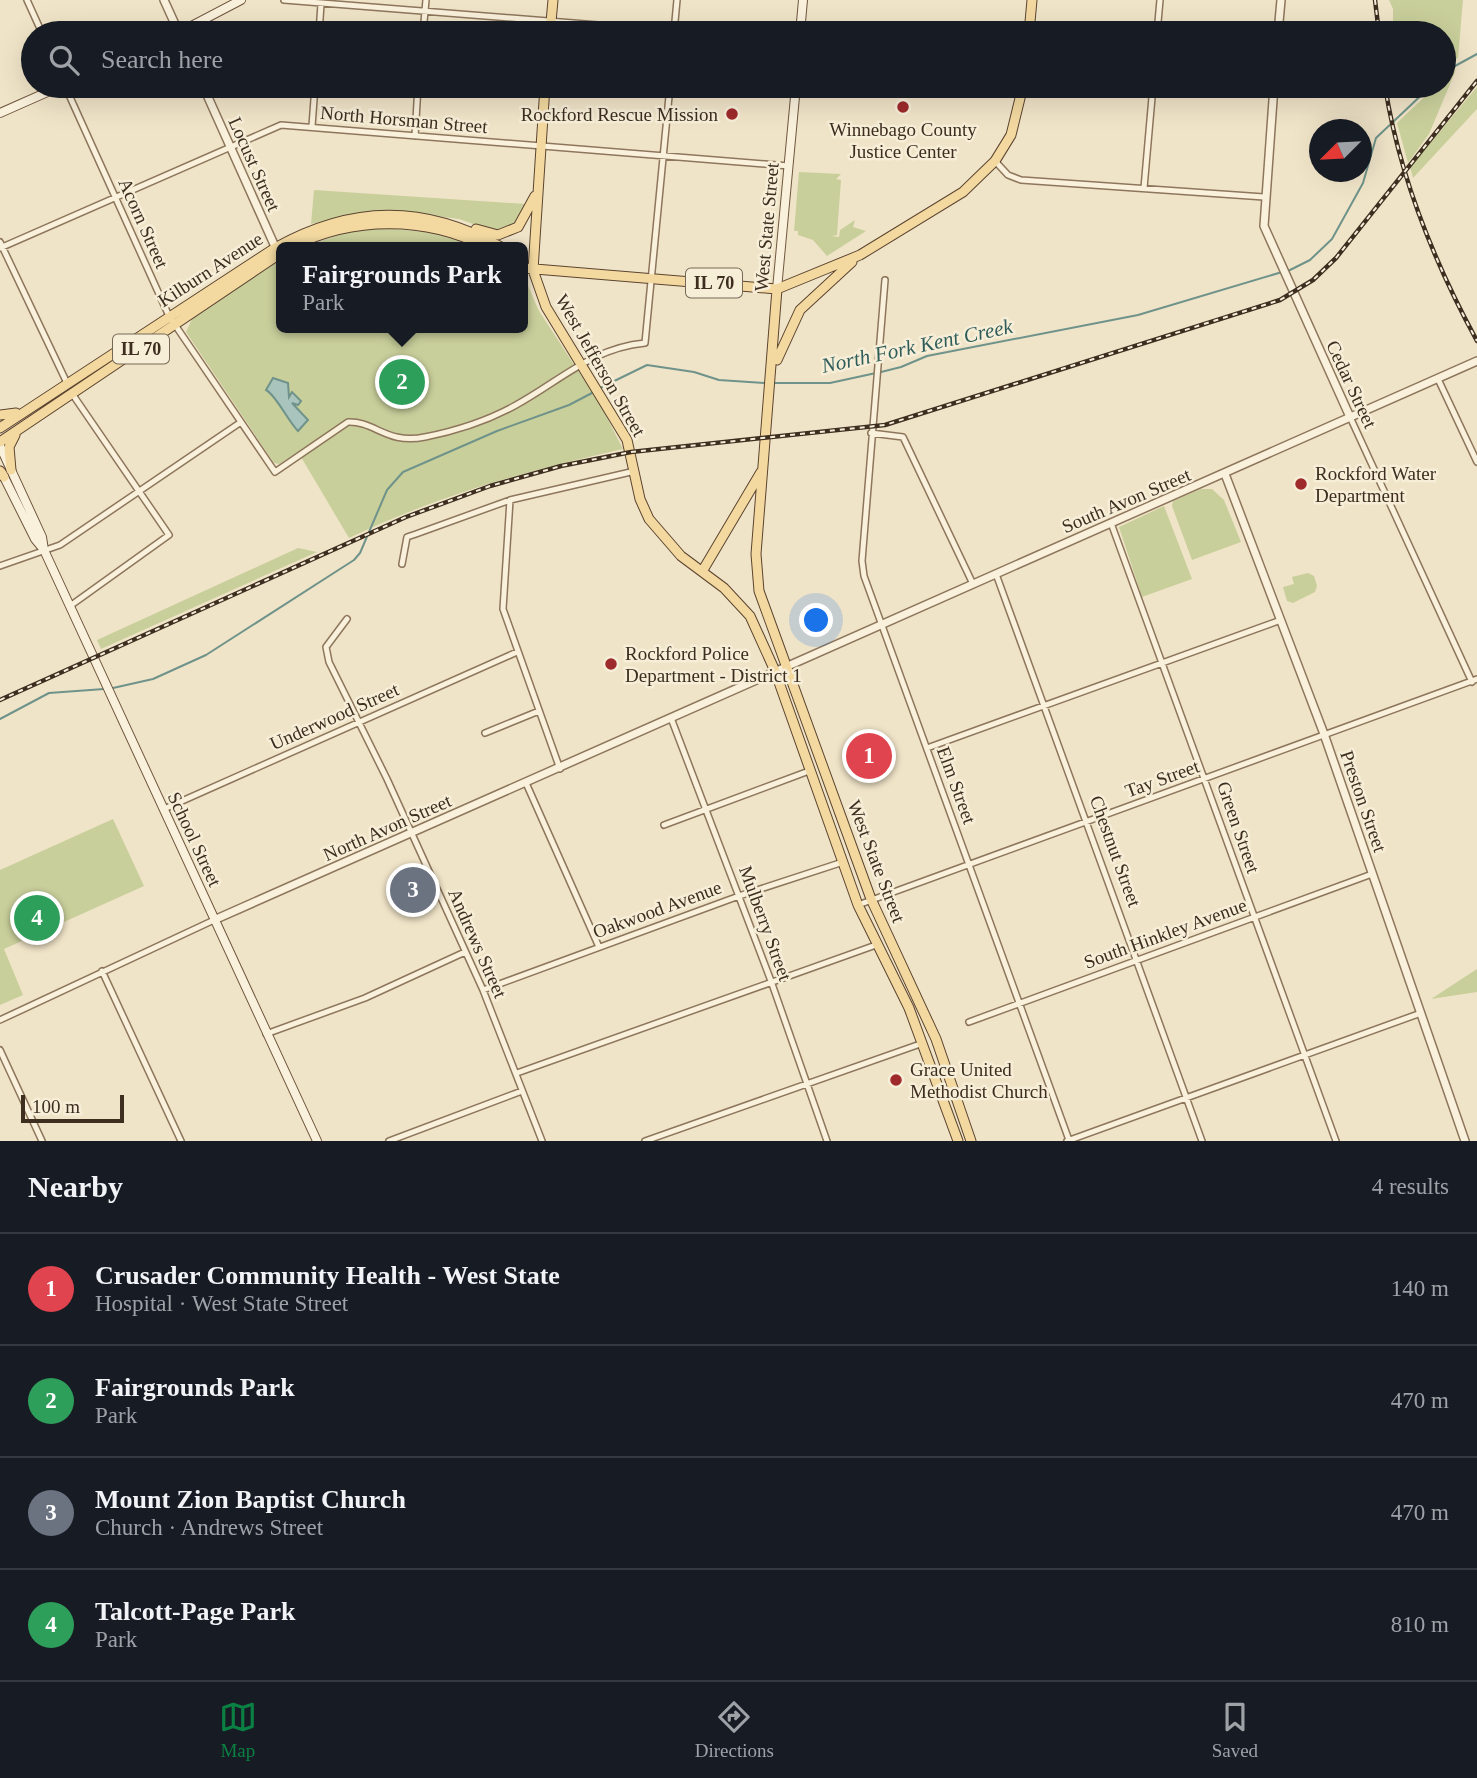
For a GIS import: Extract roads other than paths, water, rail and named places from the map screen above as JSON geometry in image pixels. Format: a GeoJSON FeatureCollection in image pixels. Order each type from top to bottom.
{"type":"FeatureCollection","features":[{"type":"Feature","properties":{"kind":"main road"},"geometry":{"type":"LineString","coordinates":[[201,21],[241,0]]}},
{"type":"Feature","properties":{"kind":"main road"},"geometry":{"type":"LineString","coordinates":[[551,21],[553,0]]}},
{"type":"Feature","properties":{"kind":"main road"},"geometry":{"type":"LineString","coordinates":[[801,21],[803,0]]}},
{"type":"Feature","properties":{"kind":"main road"},"geometry":{"type":"LineString","coordinates":[[1030,21],[1032,0]]}},
{"type":"Feature","properties":{"kind":"main road"},"geometry":{"type":"LineString","coordinates":[[0,113],[35,98]]}},
{"type":"Feature","properties":{"kind":"main road","name":"West Jefferson Street"},"geometry":{"type":"LineString","coordinates":[[544,98],[538,188],[528,269],[546,307],[603,400],[631,453],[635,471]]}},
{"type":"Feature","properties":{"kind":"main road","name":"West State Street"},"geometry":{"type":"LineString","coordinates":[[795,98],[777,289],[756,575],[871,899],[936,1039],[971,1141]]}},
{"type":"Feature","properties":{"kind":"main road"},"geometry":{"type":"LineString","coordinates":[[772,377],[789,329],[800,310],[860,255],[963,192],[995,162],[1012,135],[1020,98]]}},
{"type":"Feature","properties":{"kind":"main road"},"geometry":{"type":"LineString","coordinates":[[452,223],[498,235],[507,233],[519,227],[526,218],[538,188]]}},
{"type":"Feature","properties":{"kind":"main road","name":"Kilburn Avenue"},"geometry":{"type":"LineString","coordinates":[[293,242],[312,230],[365,217],[414,217],[452,223],[491,242]]}},
{"type":"Feature","properties":{"kind":"main road","name":"Kilburn Avenue"},"geometry":{"type":"LineString","coordinates":[[305,242],[330,232],[388,224],[440,229],[473,242]]}},
{"type":"Feature","properties":{"kind":"main road","name":"Kilburn Avenue"},"geometry":{"type":"LineString","coordinates":[[0,428],[169,316],[276,253]]}},
{"type":"Feature","properties":{"kind":"main road","name":"Kilburn Avenue"},"geometry":{"type":"LineString","coordinates":[[0,444],[175,326],[276,253]]}},
{"type":"Feature","properties":{"kind":"main road"},"geometry":{"type":"LineString","coordinates":[[777,289],[860,255]]}},
{"type":"Feature","properties":{"kind":"main road","name":"IL 70"},"geometry":{"type":"LineString","coordinates":[[528,269],[777,289]]}},
{"type":"Feature","properties":{"kind":"main road"},"geometry":{"type":"LineString","coordinates":[[0,415],[25,411]]}},
{"type":"Feature","properties":{"kind":"main road"},"geometry":{"type":"LineString","coordinates":[[4,471],[9,447],[21,429]]}},
{"type":"Feature","properties":{"kind":"main road","name":"School Street"},"geometry":{"type":"LineString","coordinates":[[0,444],[4,471],[42,537],[44,550],[317,1141]]}},
{"type":"Feature","properties":{"kind":"main road"},"geometry":{"type":"LineString","coordinates":[[703,570],[764,466]]}},
{"type":"Feature","properties":{"kind":"main road","name":"West State Street"},"geometry":{"type":"LineString","coordinates":[[635,471],[640,499],[649,519],[681,556],[703,570],[750,615],[775,671],[858,905],[923,1043],[958,1141]]}},
{"type":"Feature","properties":{"kind":"street"},"geometry":{"type":"LineString","coordinates":[[27,0],[37,21]]}},
{"type":"Feature","properties":{"kind":"street"},"geometry":{"type":"LineString","coordinates":[[164,0],[173,21]]}},
{"type":"Feature","properties":{"kind":"street"},"geometry":{"type":"LineString","coordinates":[[284,0],[538,21]]}},
{"type":"Feature","properties":{"kind":"street"},"geometry":{"type":"LineString","coordinates":[[424,21],[426,0]]}},
{"type":"Feature","properties":{"kind":"street"},"geometry":{"type":"LineString","coordinates":[[675,21],[677,0]]}},
{"type":"Feature","properties":{"kind":"street"},"geometry":{"type":"LineString","coordinates":[[1158,21],[1160,0]]}},
{"type":"Feature","properties":{"kind":"street"},"geometry":{"type":"LineString","coordinates":[[1279,21],[1281,0]]}},
{"type":"Feature","properties":{"kind":"street"},"geometry":{"type":"LineString","coordinates":[[320,21],[321,4]]}},
{"type":"Feature","properties":{"kind":"street","name":"Acorn Street"},"geometry":{"type":"LineString","coordinates":[[69,98],[169,316],[275,472],[348,422],[355,422],[393,439],[425,437],[500,413],[579,363]]}},
{"type":"Feature","properties":{"kind":"street","name":"Locust Street"},"geometry":{"type":"LineString","coordinates":[[208,98],[276,248]]}},
{"type":"Feature","properties":{"kind":"street"},"geometry":{"type":"LineString","coordinates":[[312,126],[314,98]]}},
{"type":"Feature","properties":{"kind":"street"},"geometry":{"type":"LineString","coordinates":[[415,136],[417,98]]}},
{"type":"Feature","properties":{"kind":"street"},"geometry":{"type":"LineString","coordinates":[[579,363],[609,349],[645,343],[669,98]]}},
{"type":"Feature","properties":{"kind":"street"},"geometry":{"type":"LineString","coordinates":[[1144,188],[1152,98]]}},
{"type":"Feature","properties":{"kind":"street","name":"Cedar Street"},"geometry":{"type":"LineString","coordinates":[[1273,98],[1264,226],[1276,258],[1474,680]]}},
{"type":"Feature","properties":{"kind":"street","name":"North Horsman Street"},"geometry":{"type":"LineString","coordinates":[[1,246],[281,125],[789,166]]}},
{"type":"Feature","properties":{"kind":"street"},"geometry":{"type":"LineString","coordinates":[[995,162],[1008,175],[1021,180],[1264,197]]}},
{"type":"Feature","properties":{"kind":"street"},"geometry":{"type":"LineString","coordinates":[[1,246],[67,383]]}},
{"type":"Feature","properties":{"kind":"street","name":"Elm Street"},"geometry":{"type":"LineString","coordinates":[[885,280],[862,561],[882,624],[1068,1141]]}},
{"type":"Feature","properties":{"kind":"street","name":"South Avon Street"},"geometry":{"type":"LineString","coordinates":[[787,666],[1477,361]]}},
{"type":"Feature","properties":{"kind":"street"},"geometry":{"type":"LineString","coordinates":[[1438,379],[1477,462]]}},
{"type":"Feature","properties":{"kind":"street"},"geometry":{"type":"LineString","coordinates":[[70,606],[169,535],[73,395]]}},
{"type":"Feature","properties":{"kind":"street"},"geometry":{"type":"LineString","coordinates":[[0,566],[60,545],[241,422]]}},
{"type":"Feature","properties":{"kind":"street"},"geometry":{"type":"LineString","coordinates":[[871,433],[903,437],[973,584]]}},
{"type":"Feature","properties":{"kind":"street"},"geometry":{"type":"LineString","coordinates":[[402,564],[407,537],[510,500],[635,471]]}},
{"type":"Feature","properties":{"kind":"street","name":"Preston Street"},"geometry":{"type":"LineString","coordinates":[[1225,474],[1324,734],[1465,1141]]}},
{"type":"Feature","properties":{"kind":"street"},"geometry":{"type":"LineString","coordinates":[[510,500],[503,609],[560,769]]}},
{"type":"Feature","properties":{"kind":"street","name":"Green Street"},"geometry":{"type":"LineString","coordinates":[[1111,523],[1336,1141]]}},
{"type":"Feature","properties":{"kind":"street","name":"Chestnut Street"},"geometry":{"type":"LineString","coordinates":[[996,574],[1088,821],[1202,1141]]}},
{"type":"Feature","properties":{"kind":"street","name":"Andrews Street"},"geometry":{"type":"LineString","coordinates":[[347,619],[326,647],[326,653],[483,990],[542,1141]]}},
{"type":"Feature","properties":{"kind":"street"},"geometry":{"type":"LineString","coordinates":[[927,748],[1160,661],[1281,620]]}},
{"type":"Feature","properties":{"kind":"street","name":"Underwood Street"},"geometry":{"type":"LineString","coordinates":[[164,809],[517,652]]}},
{"type":"Feature","properties":{"kind":"street","name":"North Avon Street"},"geometry":{"type":"LineString","coordinates":[[0,1020],[214,920],[560,769],[787,666]]}},
{"type":"Feature","properties":{"kind":"street","name":"Tay Street"},"geometry":{"type":"LineString","coordinates":[[858,905],[1474,680]]}},
{"type":"Feature","properties":{"kind":"street"},"geometry":{"type":"LineString","coordinates":[[485,733],[539,711]]}},
{"type":"Feature","properties":{"kind":"street","name":"Mulberry Street"},"geometry":{"type":"LineString","coordinates":[[671,718],[771,981],[827,1141]]}},
{"type":"Feature","properties":{"kind":"street"},"geometry":{"type":"LineString","coordinates":[[664,825],[809,771]]}},
{"type":"Feature","properties":{"kind":"street"},"geometry":{"type":"LineString","coordinates":[[526,783],[599,947]]}},
{"type":"Feature","properties":{"kind":"street","name":"Oakwood Avenue"},"geometry":{"type":"LineString","coordinates":[[483,990],[739,896],[843,862]]}},
{"type":"Feature","properties":{"kind":"street","name":"South Hinkley Avenue"},"geometry":{"type":"LineString","coordinates":[[969,1022],[1373,874]]}},
{"type":"Feature","properties":{"kind":"street"},"geometry":{"type":"LineString","coordinates":[[517,1073],[876,945]]}},
{"type":"Feature","properties":{"kind":"street"},"geometry":{"type":"LineString","coordinates":[[266,1034],[365,998],[465,952]]}},
{"type":"Feature","properties":{"kind":"street"},"geometry":{"type":"LineString","coordinates":[[102,971],[181,1141]]}},
{"type":"Feature","properties":{"kind":"street"},"geometry":{"type":"LineString","coordinates":[[1068,1141],[1421,1013]]}},
{"type":"Feature","properties":{"kind":"street"},"geometry":{"type":"LineString","coordinates":[[645,1141],[923,1043]]}},
{"type":"Feature","properties":{"kind":"street"},"geometry":{"type":"LineString","coordinates":[[0,1050],[42,1141]]}},
{"type":"Feature","properties":{"kind":"street"},"geometry":{"type":"LineString","coordinates":[[389,1141],[522,1091]]}},
{"type":"Feature","properties":{"kind":"water"},"geometry":{"type":"Polygon","coordinates":[[[273,378],[288,383],[289,397],[292,392],[301,401],[298,405],[292,403],[308,420],[298,431],[266,390],[273,378]]]}},
{"type":"Feature","properties":{"kind":"waterway","name":"North Fork Kent Creek"},"geometry":{"type":"LineString","coordinates":[[1456,65],[1477,54]]}},
{"type":"Feature","properties":{"kind":"waterway","name":"North Fork Kent Creek"},"geometry":{"type":"LineString","coordinates":[[1288,271],[1310,260],[1332,239],[1363,183],[1376,138],[1418,98]]}},
{"type":"Feature","properties":{"kind":"waterway","name":"North Fork Kent Creek"},"geometry":{"type":"LineString","coordinates":[[881,372],[927,356],[1138,315],[1282,272]]}},
{"type":"Feature","properties":{"kind":"waterway","name":"North Fork Kent Creek"},"geometry":{"type":"LineString","coordinates":[[600,388],[647,365],[694,372],[719,380],[765,383]]}},
{"type":"Feature","properties":{"kind":"waterway","name":"North Fork Kent Creek"},"geometry":{"type":"LineString","coordinates":[[774,383],[830,383],[876,373]]}},
{"type":"Feature","properties":{"kind":"waterway","name":"North Fork Kent Creek"},"geometry":{"type":"LineString","coordinates":[[113,688],[153,679],[206,655],[354,560],[360,553],[387,490],[403,472],[497,431],[569,405],[592,393]]}},
{"type":"Feature","properties":{"kind":"waterway","name":"North Fork Kent Creek"},"geometry":{"type":"LineString","coordinates":[[0,719],[49,693],[104,689]]}},
{"type":"Feature","properties":{"kind":"railway"},"geometry":{"type":"LineString","coordinates":[[1375,0],[1378,21]]}},
{"type":"Feature","properties":{"kind":"railway"},"geometry":{"type":"LineString","coordinates":[[0,700],[406,517],[490,486],[561,466],[631,452],[885,425],[1280,300],[1313,280],[1336,258],[1477,81]]}},
{"type":"Feature","properties":{"kind":"railway"},"geometry":{"type":"LineString","coordinates":[[1387,98],[1399,152],[1420,217],[1446,280],[1477,341]]}},
{"type":"Feature","properties":{"kind":"place","name":"Winnebago County Justice Center"},"geometry":{"type":"Point","coordinates":[903,107]}},
{"type":"Feature","properties":{"kind":"place","name":"Rockford Rescue Mission"},"geometry":{"type":"Point","coordinates":[732,114]}},
{"type":"Feature","properties":{"kind":"place","name":"Fairgrounds Park"},"geometry":{"type":"Point","coordinates":[402,382]}},
{"type":"Feature","properties":{"kind":"place","name":"Rockford Water Department"},"geometry":{"type":"Point","coordinates":[1301,484]}},
{"type":"Feature","properties":{"kind":"place","name":"Rockford Police Department - District 1"},"geometry":{"type":"Point","coordinates":[611,664]}},
{"type":"Feature","properties":{"kind":"place","name":"Crusader Community Health - West State"},"geometry":{"type":"Point","coordinates":[869,756]}},
{"type":"Feature","properties":{"kind":"place","name":"Mount Zion Baptist Church"},"geometry":{"type":"Point","coordinates":[413,890]}},
{"type":"Feature","properties":{"kind":"place","name":"Talcott-Page Park"},"geometry":{"type":"Point","coordinates":[37,918]}},
{"type":"Feature","properties":{"kind":"place","name":"Grace United Methodist Church"},"geometry":{"type":"Point","coordinates":[896,1080]}}]}
